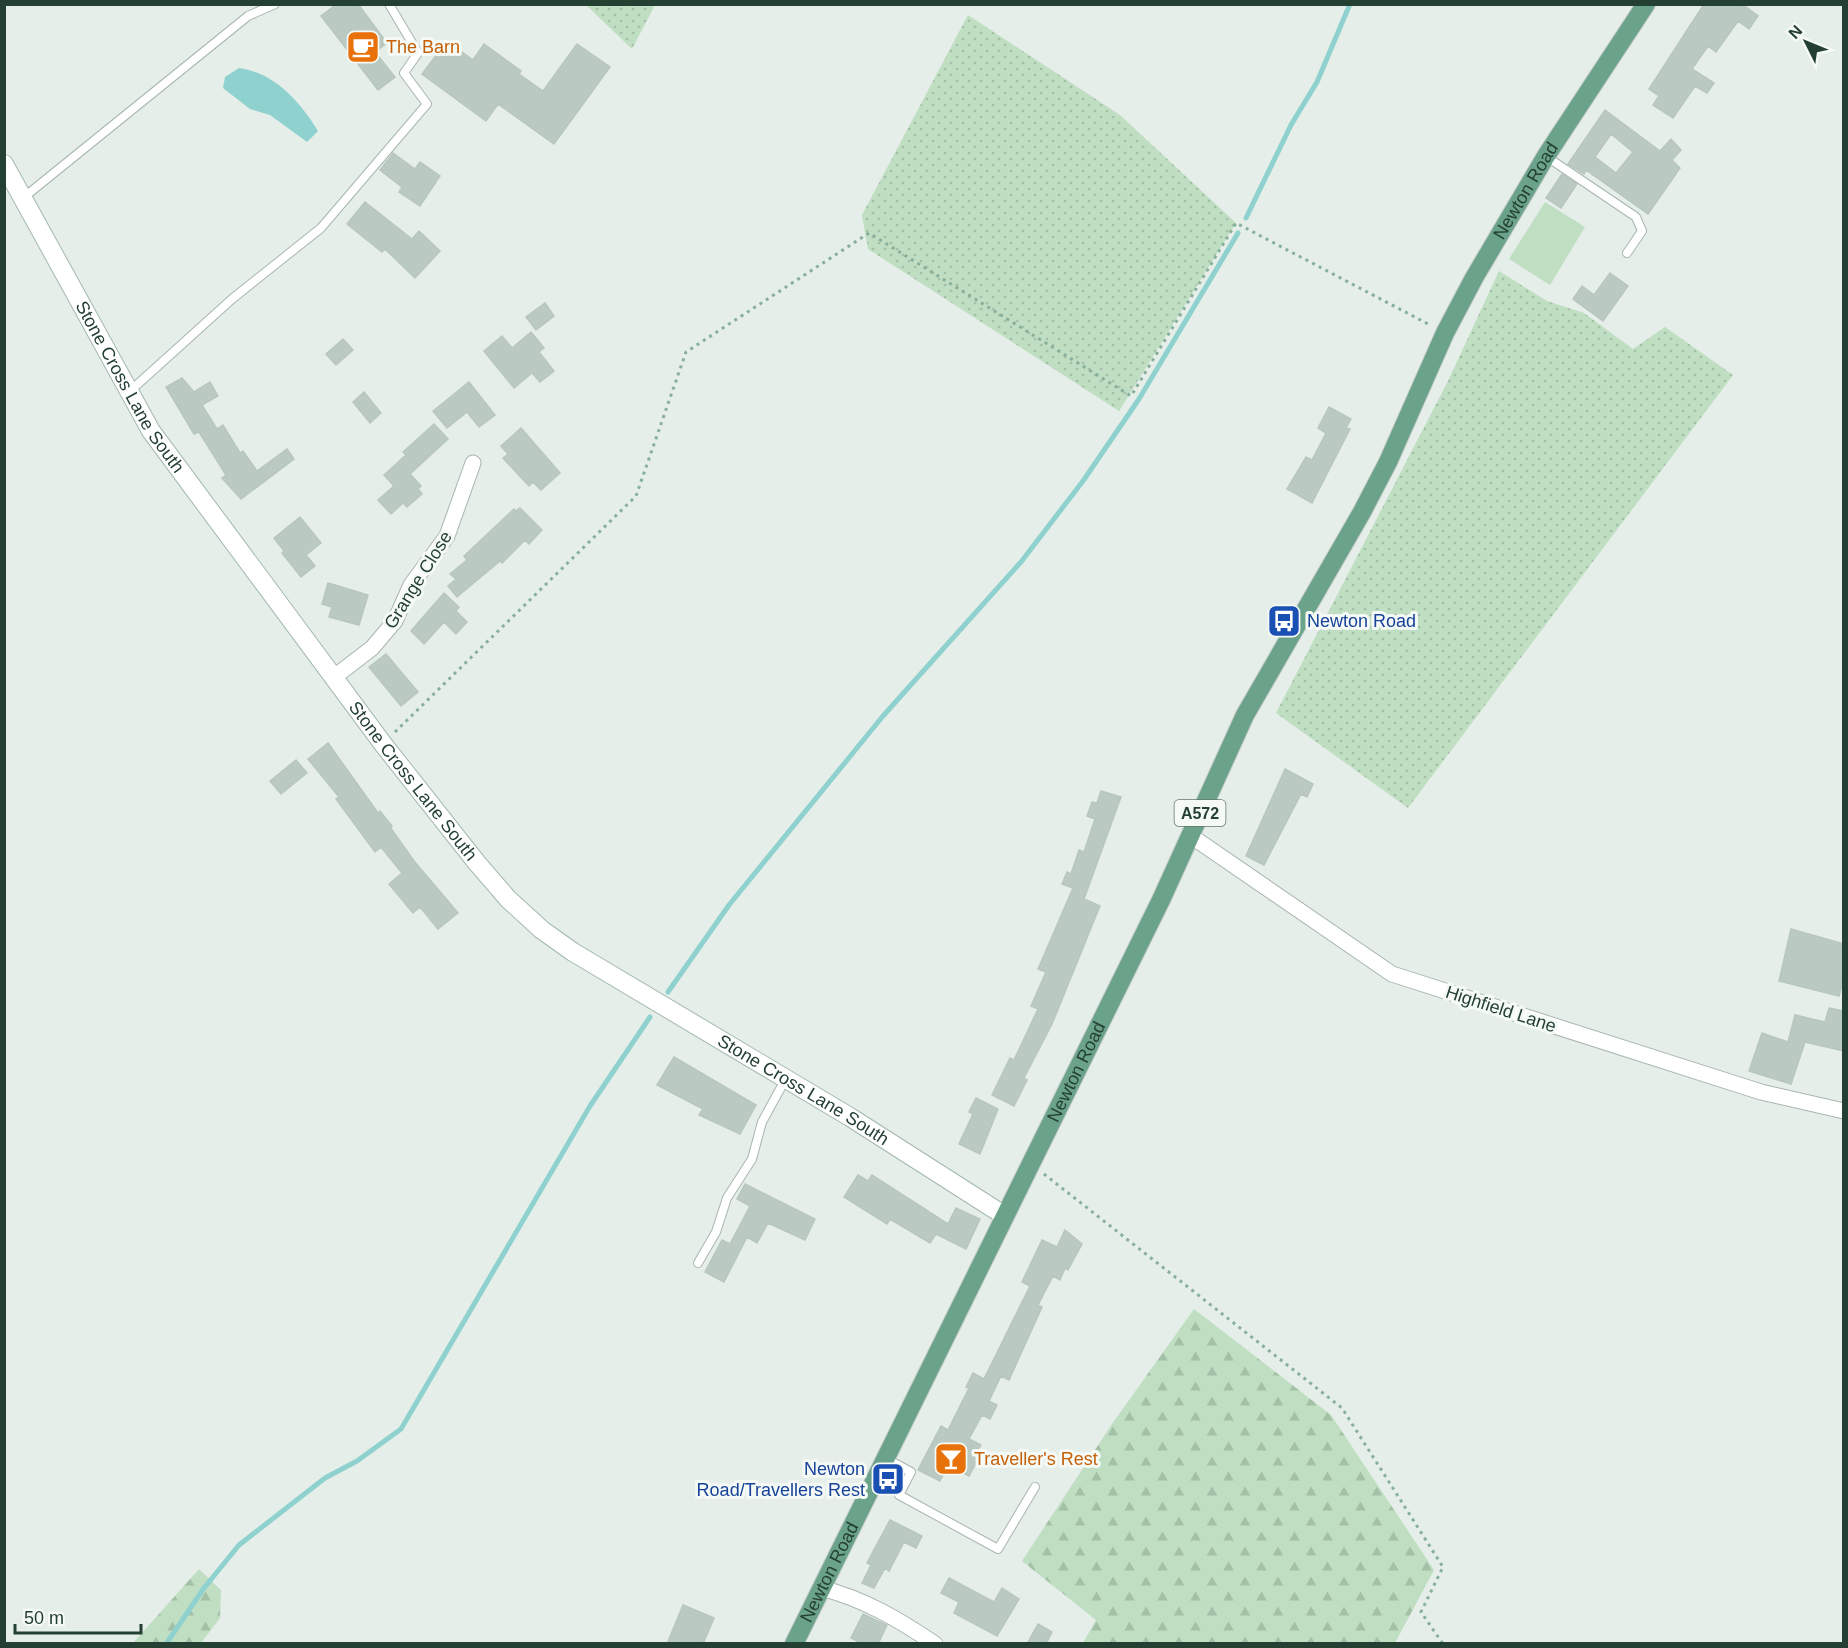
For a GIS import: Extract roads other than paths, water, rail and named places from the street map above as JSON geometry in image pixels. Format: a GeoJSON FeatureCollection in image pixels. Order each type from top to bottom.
{"type":"FeatureCollection","features":[{"type":"Feature","properties":{"kind":"main road","name":"Newton Road"},"geometry":{"type":"LineString","coordinates":[[794,1644],[1191,836],[1245,715],[1388,462],[1445,333],[1546,156],[1646,4]]}},
{"type":"Feature","properties":{"kind":"street","name":"Stone Cross Lane South"},"geometry":{"type":"LineString","coordinates":[[4,164],[128,393],[151,431],[383,744],[508,899],[542,930],[573,952],[786,1079],[1005,1216]]}},
{"type":"Feature","properties":{"kind":"street","name":"Grange Close"},"geometry":{"type":"LineString","coordinates":[[333,678],[372,648],[395,621],[411,585],[447,536],[473,463]]}},
{"type":"Feature","properties":{"kind":"street","name":"Highfield Lane"},"geometry":{"type":"LineString","coordinates":[[1191,836],[1392,974],[1761,1092],[1844,1111]]}},
{"type":"Feature","properties":{"kind":"street"},"geometry":{"type":"LineString","coordinates":[[821,1588],[860,1599],[895,1617],[935,1644]]}},
{"type":"Feature","properties":{"kind":"lane"},"geometry":{"type":"LineString","coordinates":[[23,198],[248,16],[274,4]]}},
{"type":"Feature","properties":{"kind":"lane"},"geometry":{"type":"LineString","coordinates":[[128,393],[232,299],[321,228],[427,104],[404,73],[418,53],[389,4]]}},
{"type":"Feature","properties":{"kind":"lane"},"geometry":{"type":"LineString","coordinates":[[1546,156],[1636,217],[1642,231],[1627,253]]}},
{"type":"Feature","properties":{"kind":"lane"},"geometry":{"type":"LineString","coordinates":[[698,1263],[716,1232],[727,1198],[752,1159],[762,1122],[786,1079]]}},
{"type":"Feature","properties":{"kind":"lane"},"geometry":{"type":"LineString","coordinates":[[886,1458],[911,1472],[899,1495],[998,1549],[1035,1487]]}},
{"type":"Feature","properties":{"kind":"water"},"geometry":{"type":"Polygon","coordinates":[[[239,68],[252,71],[275,82],[295,100],[318,131],[307,142],[270,115],[250,109],[223,88],[225,77],[239,68]]]}},
{"type":"Feature","properties":{"kind":"waterway"},"geometry":{"type":"LineString","coordinates":[[1246,218],[1291,125],[1317,82],[1350,4]]}},
{"type":"Feature","properties":{"kind":"waterway"},"geometry":{"type":"LineString","coordinates":[[668,992],[729,905],[883,716],[1021,562],[1083,481],[1139,399],[1238,233]]}},
{"type":"Feature","properties":{"kind":"waterway"},"geometry":{"type":"LineString","coordinates":[[166,1644],[204,1588],[239,1545],[325,1478],[357,1461],[401,1429],[590,1106],[650,1017]]}},
{"type":"Feature","properties":{"kind":"place","name":"The Barn"},"geometry":{"type":"Point","coordinates":[363,47]}},
{"type":"Feature","properties":{"kind":"place","name":"Newton Road"},"geometry":{"type":"Point","coordinates":[1284,621]}},
{"type":"Feature","properties":{"kind":"place","name":"Traveller's Rest"},"geometry":{"type":"Point","coordinates":[951,1459]}},
{"type":"Feature","properties":{"kind":"place","name":"Newton Road/Travellers Rest"},"geometry":{"type":"Point","coordinates":[888,1479]}}]}
